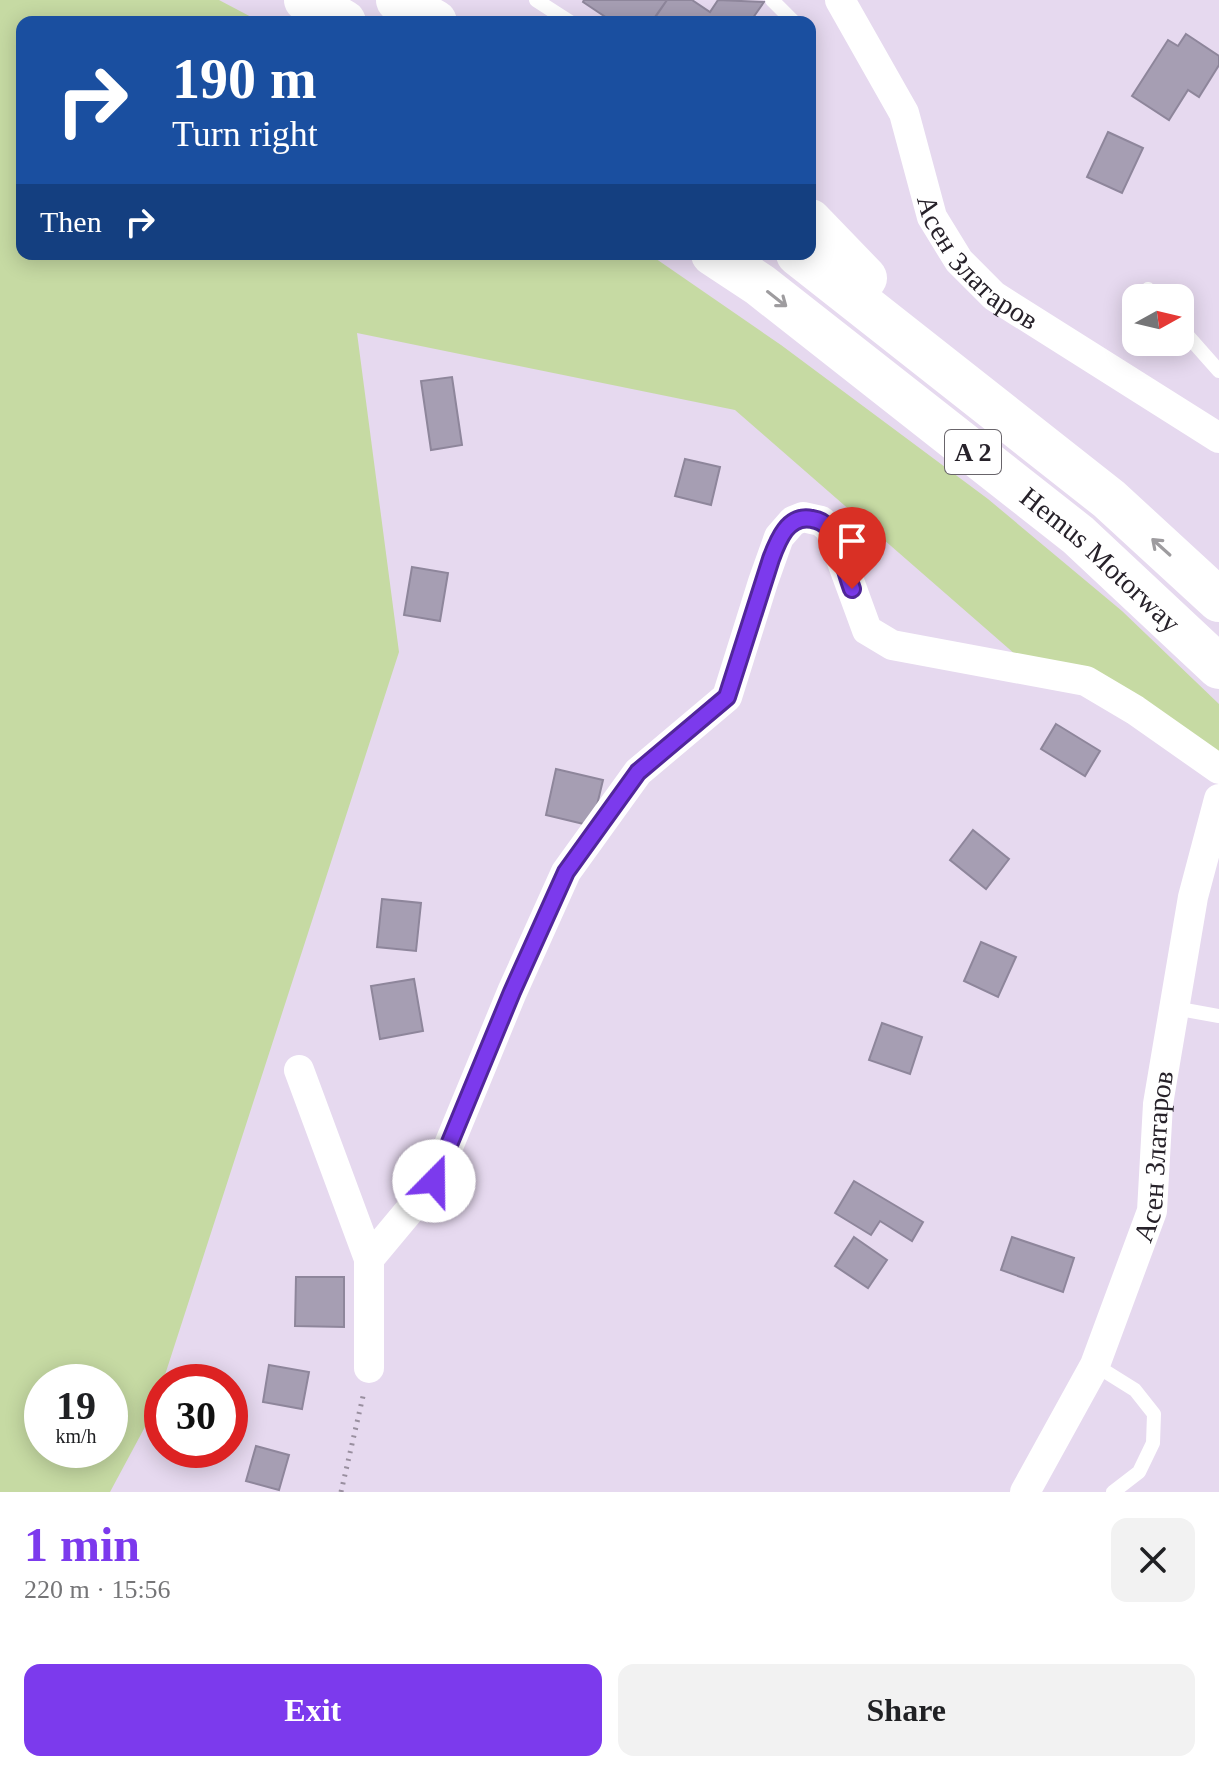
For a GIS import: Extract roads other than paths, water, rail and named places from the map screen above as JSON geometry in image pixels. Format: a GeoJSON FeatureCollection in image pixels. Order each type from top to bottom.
{"type":"FeatureCollection","features":[{"type":"Feature","properties":{"kind":"highway"},"geometry":{"type":"LineString","coordinates":[[306,0],[334,16]]}},
{"type":"Feature","properties":{"kind":"highway"},"geometry":{"type":"LineString","coordinates":[[398,0],[425,16]]}},
{"type":"Feature","properties":{"kind":"highway"},"geometry":{"type":"LineString","coordinates":[[816,227],[980,398]]}},
{"type":"Feature","properties":{"kind":"highway","name":"Hemus Motorway"},"geometry":{"type":"LineString","coordinates":[[722,260],[760,285],[1078,535],[1219,667]]}},
{"type":"Feature","properties":{"kind":"highway","name":"Hemus Motorway"},"geometry":{"type":"LineString","coordinates":[[806,260],[1109,499],[1219,600]]}},
{"type":"Feature","properties":{"kind":"street","name":"Асен Златаров"},"geometry":{"type":"LineString","coordinates":[[839,5],[904,113],[932,217],[959,261],[994,296],[1219,438]]}},
{"type":"Feature","properties":{"kind":"street"},"geometry":{"type":"LineString","coordinates":[[369,1259],[434,1181],[512,992],[566,872],[638,772],[727,697],[779,537],[793,521],[803,517],[821,521],[830,529],[867,630],[892,645],[1086,681],[1135,710],[1219,769]]}},
{"type":"Feature","properties":{"kind":"street","name":"Асен Златаров"},"geometry":{"type":"LineString","coordinates":[[1025,1492],[1095,1365],[1152,1211],[1158,1104],[1193,897],[1219,799]]}},
{"type":"Feature","properties":{"kind":"street"},"geometry":{"type":"LineString","coordinates":[[299,1070],[369,1259],[369,1368]]}},
{"type":"Feature","properties":{"kind":"lane"},"geometry":{"type":"LineString","coordinates":[[536,0],[561,16]]}},
{"type":"Feature","properties":{"kind":"lane"},"geometry":{"type":"LineString","coordinates":[[772,0],[788,16]]}},
{"type":"Feature","properties":{"kind":"lane"},"geometry":{"type":"LineString","coordinates":[[1194,343],[1219,371]]}},
{"type":"Feature","properties":{"kind":"lane"},"geometry":{"type":"LineString","coordinates":[[1174,1008],[1219,1016]]}},
{"type":"Feature","properties":{"kind":"lane"},"geometry":{"type":"LineString","coordinates":[[1095,1365],[1135,1390],[1154,1414],[1153,1443],[1139,1472],[1113,1492]]}}]}
